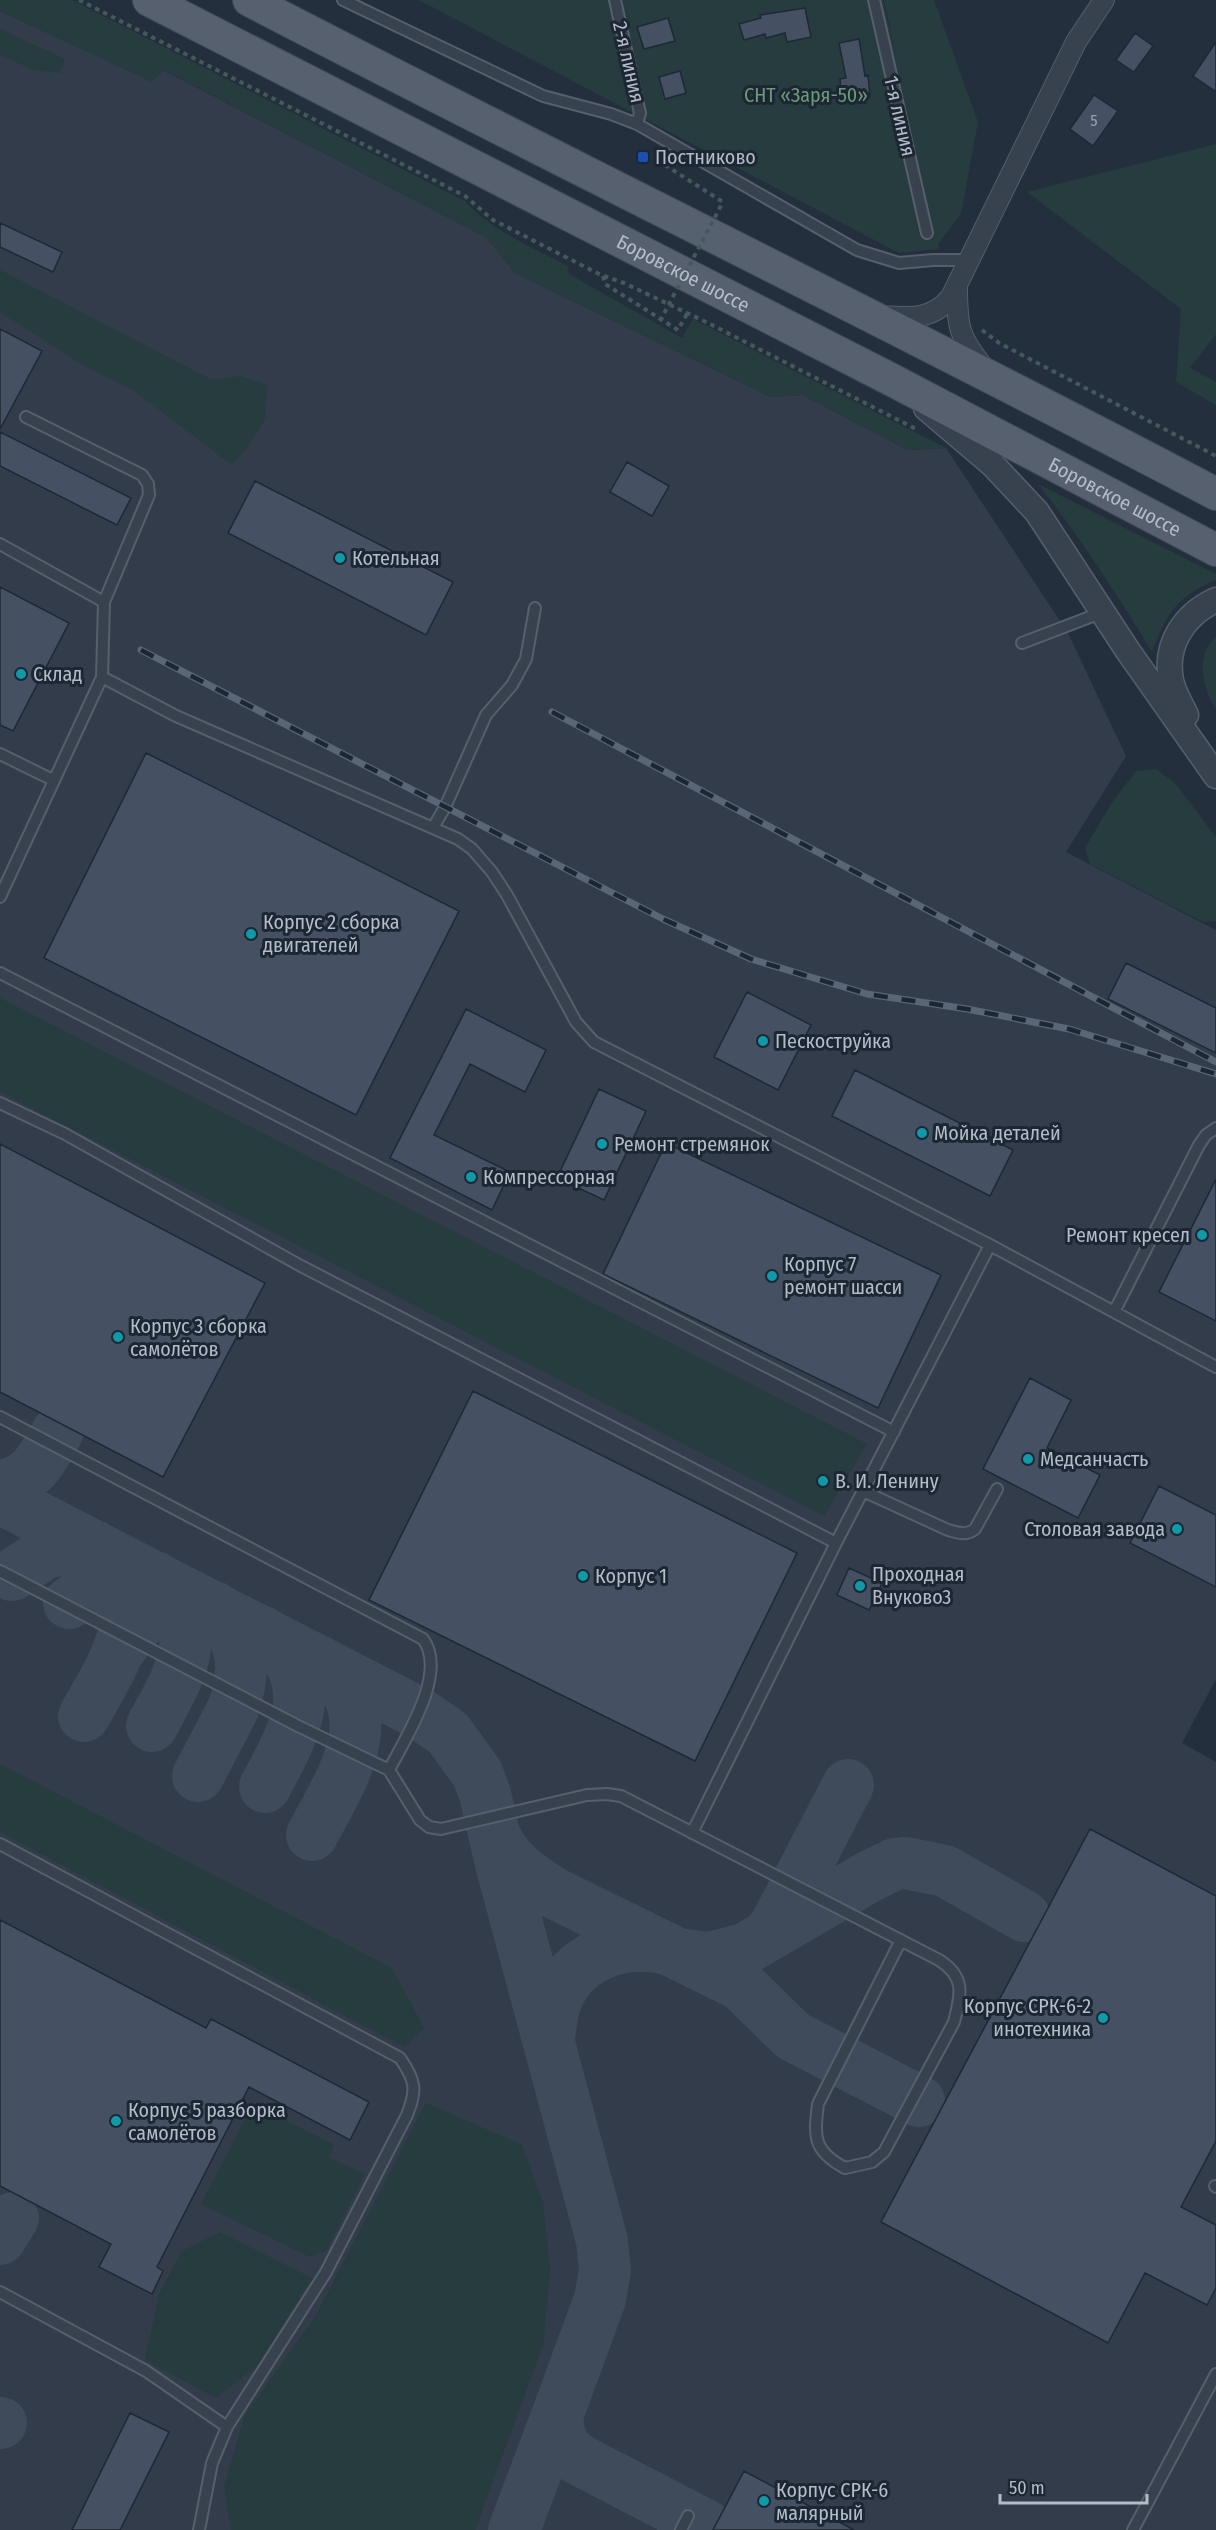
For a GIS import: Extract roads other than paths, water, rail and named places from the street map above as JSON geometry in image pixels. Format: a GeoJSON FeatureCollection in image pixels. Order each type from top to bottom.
{"type":"FeatureCollection","features":[{"type":"Feature","properties":{"kind":"main road","name":"Боровское шоссе"},"geometry":{"type":"LineString","coordinates":[[148,0],[894,381],[1216,550]]}},
{"type":"Feature","properties":{"kind":"main road"},"geometry":{"type":"LineString","coordinates":[[249,0],[428,93],[991,376],[1216,494]]}},
{"type":"Feature","properties":{"kind":"street"},"geometry":{"type":"LineString","coordinates":[[871,315],[912,317],[932,313],[944,306],[957,287],[1076,42],[1104,0]]}},
{"type":"Feature","properties":{"kind":"street"},"geometry":{"type":"LineString","coordinates":[[957,287],[957,315],[962,336],[991,376]]}},
{"type":"Feature","properties":{"kind":"street"},"geometry":{"type":"LineString","coordinates":[[894,381],[1015,486],[1037,512],[1215,775]]}},
{"type":"Feature","properties":{"kind":"street"},"geometry":{"type":"LineString","coordinates":[[1215,775],[1174,688],[1170,671],[1174,641],[1180,629],[1200,608],[1216,600]]}},
{"type":"Feature","properties":{"kind":"lane"},"geometry":{"type":"LineString","coordinates":[[343,0],[543,96],[611,114],[637,124],[857,250],[899,263],[970,260]]}},
{"type":"Feature","properties":{"kind":"lane","name":"2-я линия"},"geometry":{"type":"LineString","coordinates":[[615,0],[640,113],[637,124]]}},
{"type":"Feature","properties":{"kind":"lane","name":"1-я линия"},"geometry":{"type":"LineString","coordinates":[[874,0],[927,233]]}},
{"type":"Feature","properties":{"kind":"lane"},"geometry":{"type":"LineString","coordinates":[[0,897],[102,678],[104,602],[149,495],[148,484],[142,475],[26,417]]}},
{"type":"Feature","properties":{"kind":"lane"},"geometry":{"type":"LineString","coordinates":[[0,544],[104,602]]}},
{"type":"Feature","properties":{"kind":"lane"},"geometry":{"type":"LineString","coordinates":[[434,826],[445,807],[486,715],[512,685],[526,659],[535,608]]}},
{"type":"Feature","properties":{"kind":"lane"},"geometry":{"type":"LineString","coordinates":[[1022,644],[1103,612]]}},
{"type":"Feature","properties":{"kind":"lane"},"geometry":{"type":"LineString","coordinates":[[102,678],[187,721],[384,808],[434,826],[472,849],[492,872],[576,1022],[594,1042],[990,1245],[1216,1367]]}},
{"type":"Feature","properties":{"kind":"lane"},"geometry":{"type":"LineString","coordinates":[[0,754],[53,780]]}},
{"type":"Feature","properties":{"kind":"lane"},"geometry":{"type":"LineString","coordinates":[[0,973],[894,1432]]}},
{"type":"Feature","properties":{"kind":"lane"},"geometry":{"type":"LineString","coordinates":[[0,1103],[64,1134],[301,1266],[836,1543]]}},
{"type":"Feature","properties":{"kind":"lane"},"geometry":{"type":"LineString","coordinates":[[1114,1312],[1199,1145],[1206,1135],[1216,1128]]}},
{"type":"Feature","properties":{"kind":"lane"},"geometry":{"type":"LineString","coordinates":[[692,1833],[836,1543],[990,1245]]}},
{"type":"Feature","properties":{"kind":"lane"},"geometry":{"type":"LineString","coordinates":[[0,1417],[423,1639],[429,1648],[431,1675],[419,1713],[389,1770]]}},
{"type":"Feature","properties":{"kind":"lane"},"geometry":{"type":"LineString","coordinates":[[863,1491],[948,1530],[962,1534],[975,1529],[998,1489]]}},
{"type":"Feature","properties":{"kind":"lane"},"geometry":{"type":"LineString","coordinates":[[0,1570],[298,1726],[389,1770],[412,1810],[429,1827],[441,1829],[587,1795],[621,1796],[901,1940],[952,1969],[959,1981],[959,2000],[954,2022],[884,2152],[872,2162],[845,2168],[824,2155],[818,2143],[815,2124],[818,2104],[901,1940]]}},
{"type":"Feature","properties":{"kind":"lane"},"geometry":{"type":"LineString","coordinates":[[0,1844],[400,2058],[410,2072],[414,2085],[414,2097],[402,2126],[326,2272],[226,2427],[212,2463],[199,2530]]}},
{"type":"Feature","properties":{"kind":"lane"},"geometry":{"type":"LineString","coordinates":[[0,2292],[146,2371],[226,2427]]}},
{"type":"Feature","properties":{"kind":"lane"},"geometry":{"type":"LineString","coordinates":[[1133,2530],[1216,2374]]}},
{"type":"Feature","properties":{"kind":"lane"},"geometry":{"type":"LineString","coordinates":[[681,2530],[688,2516]]}},
{"type":"Feature","properties":{"kind":"railway"},"geometry":{"type":"LineString","coordinates":[[141,650],[663,919],[751,959],[867,994],[967,1009],[1069,1029],[1216,1074]]}},
{"type":"Feature","properties":{"kind":"railway"},"geometry":{"type":"LineString","coordinates":[[552,712],[1216,1062]]}},
{"type":"Feature","properties":{"kind":"place","name":"Постниково"},"geometry":{"type":"Point","coordinates":[643,157]}},
{"type":"Feature","properties":{"kind":"place","name":"Котельная"},"geometry":{"type":"Point","coordinates":[340,558]}},
{"type":"Feature","properties":{"kind":"place","name":"Склад"},"geometry":{"type":"Point","coordinates":[21,674]}},
{"type":"Feature","properties":{"kind":"place","name":"Корпус 2 сборка двигателей"},"geometry":{"type":"Point","coordinates":[251,934]}},
{"type":"Feature","properties":{"kind":"place","name":"Пескоструйка"},"geometry":{"type":"Point","coordinates":[763,1041]}},
{"type":"Feature","properties":{"kind":"place","name":"Мойка деталей"},"geometry":{"type":"Point","coordinates":[922,1133]}},
{"type":"Feature","properties":{"kind":"place","name":"Ремонт стремянок"},"geometry":{"type":"Point","coordinates":[602,1144]}},
{"type":"Feature","properties":{"kind":"place","name":"Компрессорная"},"geometry":{"type":"Point","coordinates":[471,1177]}},
{"type":"Feature","properties":{"kind":"place","name":"Ремонт кресел"},"geometry":{"type":"Point","coordinates":[1202,1235]}},
{"type":"Feature","properties":{"kind":"place","name":"Корпус 7 ремонт шасси"},"geometry":{"type":"Point","coordinates":[772,1276]}},
{"type":"Feature","properties":{"kind":"place","name":"Корпус 3 сборка самолётов"},"geometry":{"type":"Point","coordinates":[118,1337]}},
{"type":"Feature","properties":{"kind":"place","name":"Медсанчасть"},"geometry":{"type":"Point","coordinates":[1028,1459]}},
{"type":"Feature","properties":{"kind":"place","name":"В. И. Ленину"},"geometry":{"type":"Point","coordinates":[823,1481]}},
{"type":"Feature","properties":{"kind":"place","name":"Столовая завода"},"geometry":{"type":"Point","coordinates":[1177,1529]}},
{"type":"Feature","properties":{"kind":"place","name":"Корпус 1"},"geometry":{"type":"Point","coordinates":[583,1576]}},
{"type":"Feature","properties":{"kind":"place","name":"Проходная Внуково3"},"geometry":{"type":"Point","coordinates":[860,1586]}},
{"type":"Feature","properties":{"kind":"place","name":"Корпус СРК-6-2 инотехника"},"geometry":{"type":"Point","coordinates":[1103,2018]}},
{"type":"Feature","properties":{"kind":"place","name":"Корпус 5 разборка самолётов"},"geometry":{"type":"Point","coordinates":[116,2121]}},
{"type":"Feature","properties":{"kind":"place","name":"Корпус СРК-6 малярный"},"geometry":{"type":"Point","coordinates":[764,2501]}},
{"type":"Feature","properties":{"kind":"park label","name":"СНТ «Заря-50»"},"geometry":{"type":"Point","coordinates":[806,95]}}]}
